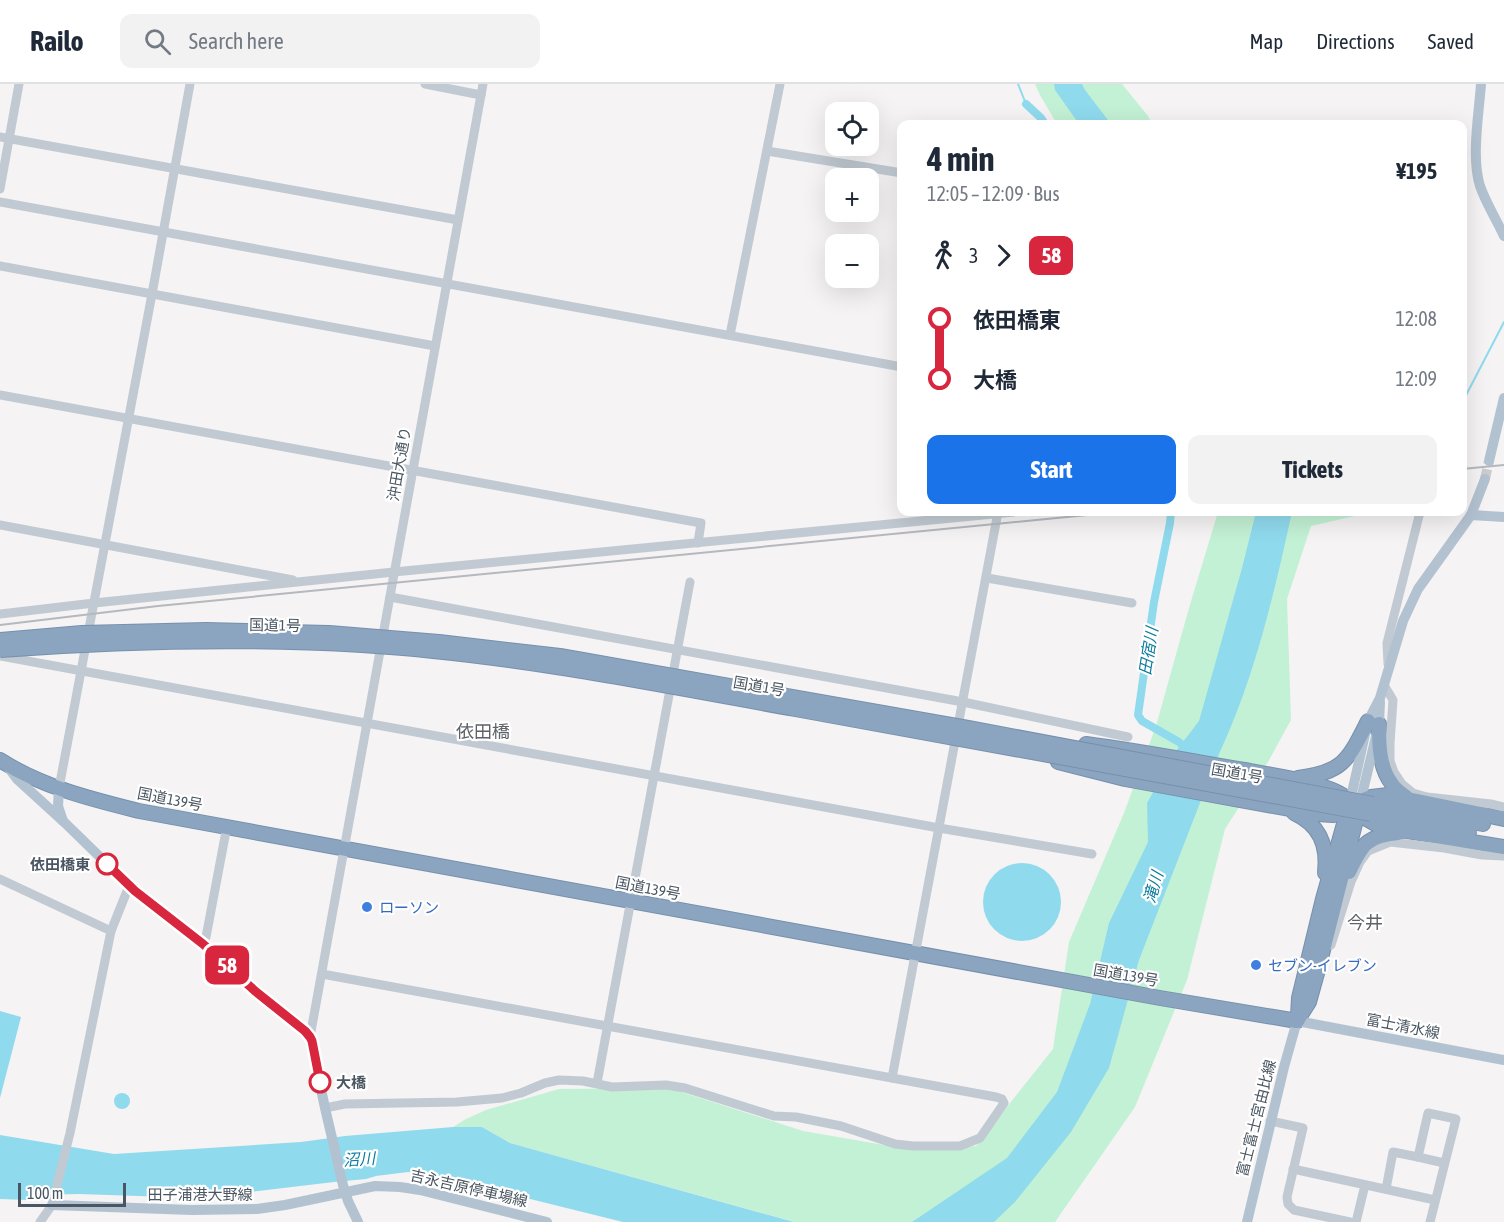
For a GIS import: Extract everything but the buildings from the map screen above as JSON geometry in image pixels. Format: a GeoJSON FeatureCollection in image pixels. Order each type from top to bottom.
{"type":"FeatureCollection","features":[{"type":"Feature","properties":{"kind":"highway","name":"国道1号"},"geometry":{"type":"LineString","coordinates":[[0,640],[82,633],[206,630],[328,633],[416,639],[560,656],[1504,838]]}},
{"type":"Feature","properties":{"kind":"highway","name":"国道1号"},"geometry":{"type":"LineString","coordinates":[[0,650],[86,644],[217,640],[364,645],[439,651],[527,662],[967,734],[1504,828]]}},
{"type":"Feature","properties":{"kind":"highway"},"geometry":{"type":"LineString","coordinates":[[1290,779],[1334,770],[1346,759],[1374,723]]}},
{"type":"Feature","properties":{"kind":"highway"},"geometry":{"type":"LineString","coordinates":[[1374,723],[1386,776],[1393,786],[1409,799]]}},
{"type":"Feature","properties":{"kind":"highway"},"geometry":{"type":"LineString","coordinates":[[967,734],[1131,750],[1290,779],[1327,788],[1342,795],[1379,825],[1504,847]]}},
{"type":"Feature","properties":{"kind":"highway"},"geometry":{"type":"LineString","coordinates":[[967,734],[1125,779],[1285,809],[1333,814],[1371,797],[1388,795],[1504,819]]}},
{"type":"Feature","properties":{"kind":"highway","name":"国道139号"},"geometry":{"type":"LineString","coordinates":[[3,762],[33,778],[59,788],[139,811],[1160,998],[1297,1021]]}},
{"type":"Feature","properties":{"kind":"highway"},"geometry":{"type":"LineString","coordinates":[[1297,1021],[1299,998],[1329,901],[1354,806]]}},
{"type":"Feature","properties":{"kind":"highway"},"geometry":{"type":"LineString","coordinates":[[1285,809],[1311,824],[1325,846],[1329,901],[1319,966],[1309,1002],[1297,1021]]}},
{"type":"Feature","properties":{"kind":"highway"},"geometry":{"type":"LineString","coordinates":[[1329,901],[1358,853],[1370,839],[1383,835],[1412,832]]}},
{"type":"Feature","properties":{"kind":"main road"},"geometry":{"type":"LineString","coordinates":[[1481,84],[1476,148],[1477,169],[1480,185],[1504,236]]}},
{"type":"Feature","properties":{"kind":"main road"},"geometry":{"type":"LineString","coordinates":[[1489,461],[1504,398]]}},
{"type":"Feature","properties":{"kind":"main road"},"geometry":{"type":"LineString","coordinates":[[1467,510],[1485,479]]}},
{"type":"Feature","properties":{"kind":"main road"},"geometry":{"type":"LineString","coordinates":[[1467,513],[1504,517]]}},
{"type":"Feature","properties":{"kind":"main road"},"geometry":{"type":"LineString","coordinates":[[1354,806],[1380,699],[1403,621],[1418,589],[1463,516]]}},
{"type":"Feature","properties":{"kind":"main road"},"geometry":{"type":"LineString","coordinates":[[3,762],[16,779],[63,821],[129,886],[203,944],[255,991],[298,1024],[310,1037],[344,1188],[358,1222]]}},
{"type":"Feature","properties":{"kind":"main road"},"geometry":{"type":"LineString","coordinates":[[59,788],[58,806],[63,821]]}},
{"type":"Feature","properties":{"kind":"main road","name":"富士清水線"},"geometry":{"type":"LineString","coordinates":[[1297,1021],[1504,1060]]}},
{"type":"Feature","properties":{"kind":"main road","name":"富士富士宮由比線"},"geometry":{"type":"LineString","coordinates":[[1247,1222],[1270,1121],[1297,1021]]}},
{"type":"Feature","properties":{"kind":"main road","name":"吉永吉原停車場線"},"geometry":{"type":"LineString","coordinates":[[344,1188],[400,1186],[547,1222]]}},
{"type":"Feature","properties":{"kind":"main road","name":"田子浦港大野線"},"geometry":{"type":"LineString","coordinates":[[52,1205],[192,1210],[257,1209],[285,1205],[344,1188]]}},
{"type":"Feature","properties":{"kind":"street"},"geometry":{"type":"LineString","coordinates":[[0,189],[5,138],[19,84]]}},
{"type":"Feature","properties":{"kind":"street"},"geometry":{"type":"LineString","coordinates":[[59,788],[190,84]]}},
{"type":"Feature","properties":{"kind":"street"},"geometry":{"type":"LineString","coordinates":[[425,84],[481,95]]}},
{"type":"Feature","properties":{"kind":"street","name":"沖田大通り"},"geometry":{"type":"LineString","coordinates":[[310,1037],[483,84]]}},
{"type":"Feature","properties":{"kind":"street"},"geometry":{"type":"LineString","coordinates":[[730,335],[780,84]]}},
{"type":"Feature","properties":{"kind":"street"},"geometry":{"type":"LineString","coordinates":[[5,138],[458,220]]}},
{"type":"Feature","properties":{"kind":"street"},"geometry":{"type":"LineString","coordinates":[[767,151],[897,172]]}},
{"type":"Feature","properties":{"kind":"street"},"geometry":{"type":"LineString","coordinates":[[0,202],[897,366]]}},
{"type":"Feature","properties":{"kind":"street"},"geometry":{"type":"LineString","coordinates":[[0,266],[435,345]]}},
{"type":"Feature","properties":{"kind":"street"},"geometry":{"type":"LineString","coordinates":[[0,395],[701,524],[698,543]]}},
{"type":"Feature","properties":{"kind":"street"},"geometry":{"type":"LineString","coordinates":[[0,614],[959,516]]}},
{"type":"Feature","properties":{"kind":"street"},"geometry":{"type":"LineString","coordinates":[[892,1078],[997,516]]}},
{"type":"Feature","properties":{"kind":"street"},"geometry":{"type":"LineString","coordinates":[[1389,670],[1387,643],[1419,516]]}},
{"type":"Feature","properties":{"kind":"street"},"geometry":{"type":"LineString","coordinates":[[0,525],[304,582]]}},
{"type":"Feature","properties":{"kind":"street"},"geometry":{"type":"LineString","coordinates":[[987,578],[1132,603]]}},
{"type":"Feature","properties":{"kind":"street"},"geometry":{"type":"LineString","coordinates":[[1403,579],[1418,589]]}},
{"type":"Feature","properties":{"kind":"street"},"geometry":{"type":"LineString","coordinates":[[597,1083],[690,582]]}},
{"type":"Feature","properties":{"kind":"street"},"geometry":{"type":"LineString","coordinates":[[390,597],[963,702],[1128,737]]}},
{"type":"Feature","properties":{"kind":"street"},"geometry":{"type":"LineString","coordinates":[[0,656],[1092,854]]}},
{"type":"Feature","properties":{"kind":"street"},"geometry":{"type":"LineString","coordinates":[[1384,685],[1393,700],[1390,761],[1402,784],[1413,793],[1504,807]]}},
{"type":"Feature","properties":{"kind":"street"},"geometry":{"type":"LineString","coordinates":[[203,944],[227,826]]}},
{"type":"Feature","properties":{"kind":"street"},"geometry":{"type":"LineString","coordinates":[[1319,966],[1328,953],[1351,882],[1368,851],[1390,842],[1482,855],[1504,855]]}},
{"type":"Feature","properties":{"kind":"street"},"geometry":{"type":"LineString","coordinates":[[0,879],[111,931]]}},
{"type":"Feature","properties":{"kind":"street"},"geometry":{"type":"LineString","coordinates":[[40,1222],[52,1205],[70,1133],[111,931],[129,886]]}},
{"type":"Feature","properties":{"kind":"street"},"geometry":{"type":"LineString","coordinates":[[322,974],[996,1097],[1002,1099],[1004,1103],[980,1138],[960,1146],[895,1144],[841,1126],[796,1117],[774,1116],[686,1088],[653,1084],[612,1087],[597,1083],[560,1080],[502,1098],[457,1102],[345,1104],[325,1108]]}},
{"type":"Feature","properties":{"kind":"street"},"geometry":{"type":"LineString","coordinates":[[1418,1158],[1428,1113],[1456,1119],[1430,1222]]}},
{"type":"Feature","properties":{"kind":"street"},"geometry":{"type":"LineString","coordinates":[[1270,1121],[1303,1128],[1287,1197],[1288,1204],[1294,1210],[1350,1222]]}},
{"type":"Feature","properties":{"kind":"street"},"geometry":{"type":"LineString","coordinates":[[1386,1189],[1393,1152],[1444,1163]]}},
{"type":"Feature","properties":{"kind":"street"},"geometry":{"type":"LineString","coordinates":[[1293,1169],[1435,1200]]}},
{"type":"Feature","properties":{"kind":"street"},"geometry":{"type":"LineString","coordinates":[[1356,1222],[1365,1185]]}},
{"type":"Feature","properties":{"kind":"green space"},"geometry":{"type":"Polygon","coordinates":[[[1035,84],[1122,84],[1150,120],[1055,120],[1035,84]]]}},
{"type":"Feature","properties":{"kind":"green space"},"geometry":{"type":"Polygon","coordinates":[[[1217,516],[1355,516],[1311,526],[1287,599],[1291,720],[1268,762],[1225,829],[1187,980],[1135,1107],[1055,1222],[795,1222],[510,1143],[482,1127],[453,1127],[486,1110],[559,1089],[669,1088],[803,1131],[913,1150],[976,1146],[1053,1049],[1069,942],[1124,813],[1156,726],[1217,516]]]}},
{"type":"Feature","properties":{"kind":"water"},"geometry":{"type":"Polygon","coordinates":[[[1054,84],[1082,84],[1108,120],[1076,120],[1055,90],[1054,84]]]}},
{"type":"Feature","properties":{"kind":"water","name":"滝川"},"geometry":{"type":"Polygon","coordinates":[[[1255,516],[1291,516],[1253,665],[1232,725],[1139,960],[1109,1068],[1071,1132],[1015,1202],[994,1222],[912,1222],[1007,1158],[1057,1092],[1090,1004],[1109,923],[1148,842],[1147,803],[1176,751],[1199,721],[1255,516]]]}},
{"type":"Feature","properties":{"kind":"water"},"geometry":{"type":"Polygon","coordinates":[[[1022,863],[1037,866],[1054,880],[1061,902],[1058,917],[1044,934],[1022,941],[1007,938],[990,924],[983,902],[986,887],[1000,870],[1022,863]]]}},
{"type":"Feature","properties":{"kind":"water"},"geometry":{"type":"Polygon","coordinates":[[[0,1011],[21,1017],[0,1098],[0,1011]]]}},
{"type":"Feature","properties":{"kind":"water"},"geometry":{"type":"Polygon","coordinates":[[[122,1093],[130,1101],[122,1109],[114,1101],[122,1093]]]}},
{"type":"Feature","properties":{"kind":"water","name":"沼川"},"geometry":{"type":"Polygon","coordinates":[[[453,1127],[482,1127],[510,1143],[794,1222],[623,1222],[434,1175],[408,1172],[206,1197],[79,1194],[30,1195],[28,1200],[0,1199],[0,1135],[114,1154],[301,1142],[453,1127]]]}},
{"type":"Feature","properties":{"kind":"waterway","name":"田宿川"},"geometry":{"type":"LineString","coordinates":[[1018,84],[1026,104]]}},
{"type":"Feature","properties":{"kind":"waterway","name":"田宿川"},"geometry":{"type":"LineString","coordinates":[[1026,104],[1042,120]]}},
{"type":"Feature","properties":{"kind":"waterway"},"geometry":{"type":"LineString","coordinates":[[1467,393],[1504,322]]}},
{"type":"Feature","properties":{"kind":"waterway","name":"田宿川"},"geometry":{"type":"LineString","coordinates":[[1171,516],[1154,602],[1138,715],[1142,721],[1179,742],[1188,751]]}},
{"type":"Feature","properties":{"kind":"tunnel"},"geometry":{"type":"LineString","coordinates":[[1485,479],[1489,461]]}},
{"type":"Feature","properties":{"kind":"railway"},"geometry":{"type":"LineString","coordinates":[[1467,469],[1504,465]]}},
{"type":"Feature","properties":{"kind":"railway"},"geometry":{"type":"LineString","coordinates":[[0,625],[158,606],[1077,516]]}},
{"type":"Feature","properties":{"kind":"bus line","name":"58"},"geometry":{"type":"LineString","coordinates":[[107,864],[135,891],[203,944],[255,991],[305,1031],[312,1041],[320,1082]]}},
{"type":"Feature","properties":{"kind":"place","name":"依田橋東"},"geometry":{"type":"Point","coordinates":[107,864]}},
{"type":"Feature","properties":{"kind":"place","name":"ローソン"},"geometry":{"type":"Point","coordinates":[367,907]}},
{"type":"Feature","properties":{"kind":"place","name":"セブン-イレブン"},"geometry":{"type":"Point","coordinates":[1256,965]}},
{"type":"Feature","properties":{"kind":"place","name":"大橋"},"geometry":{"type":"Point","coordinates":[320,1082]}},
{"type":"Feature","properties":{"kind":"district","name":"依田橋"},"geometry":{"type":"Point","coordinates":[483,731]}},
{"type":"Feature","properties":{"kind":"district","name":"今井"},"geometry":{"type":"Point","coordinates":[1365,922]}}]}
